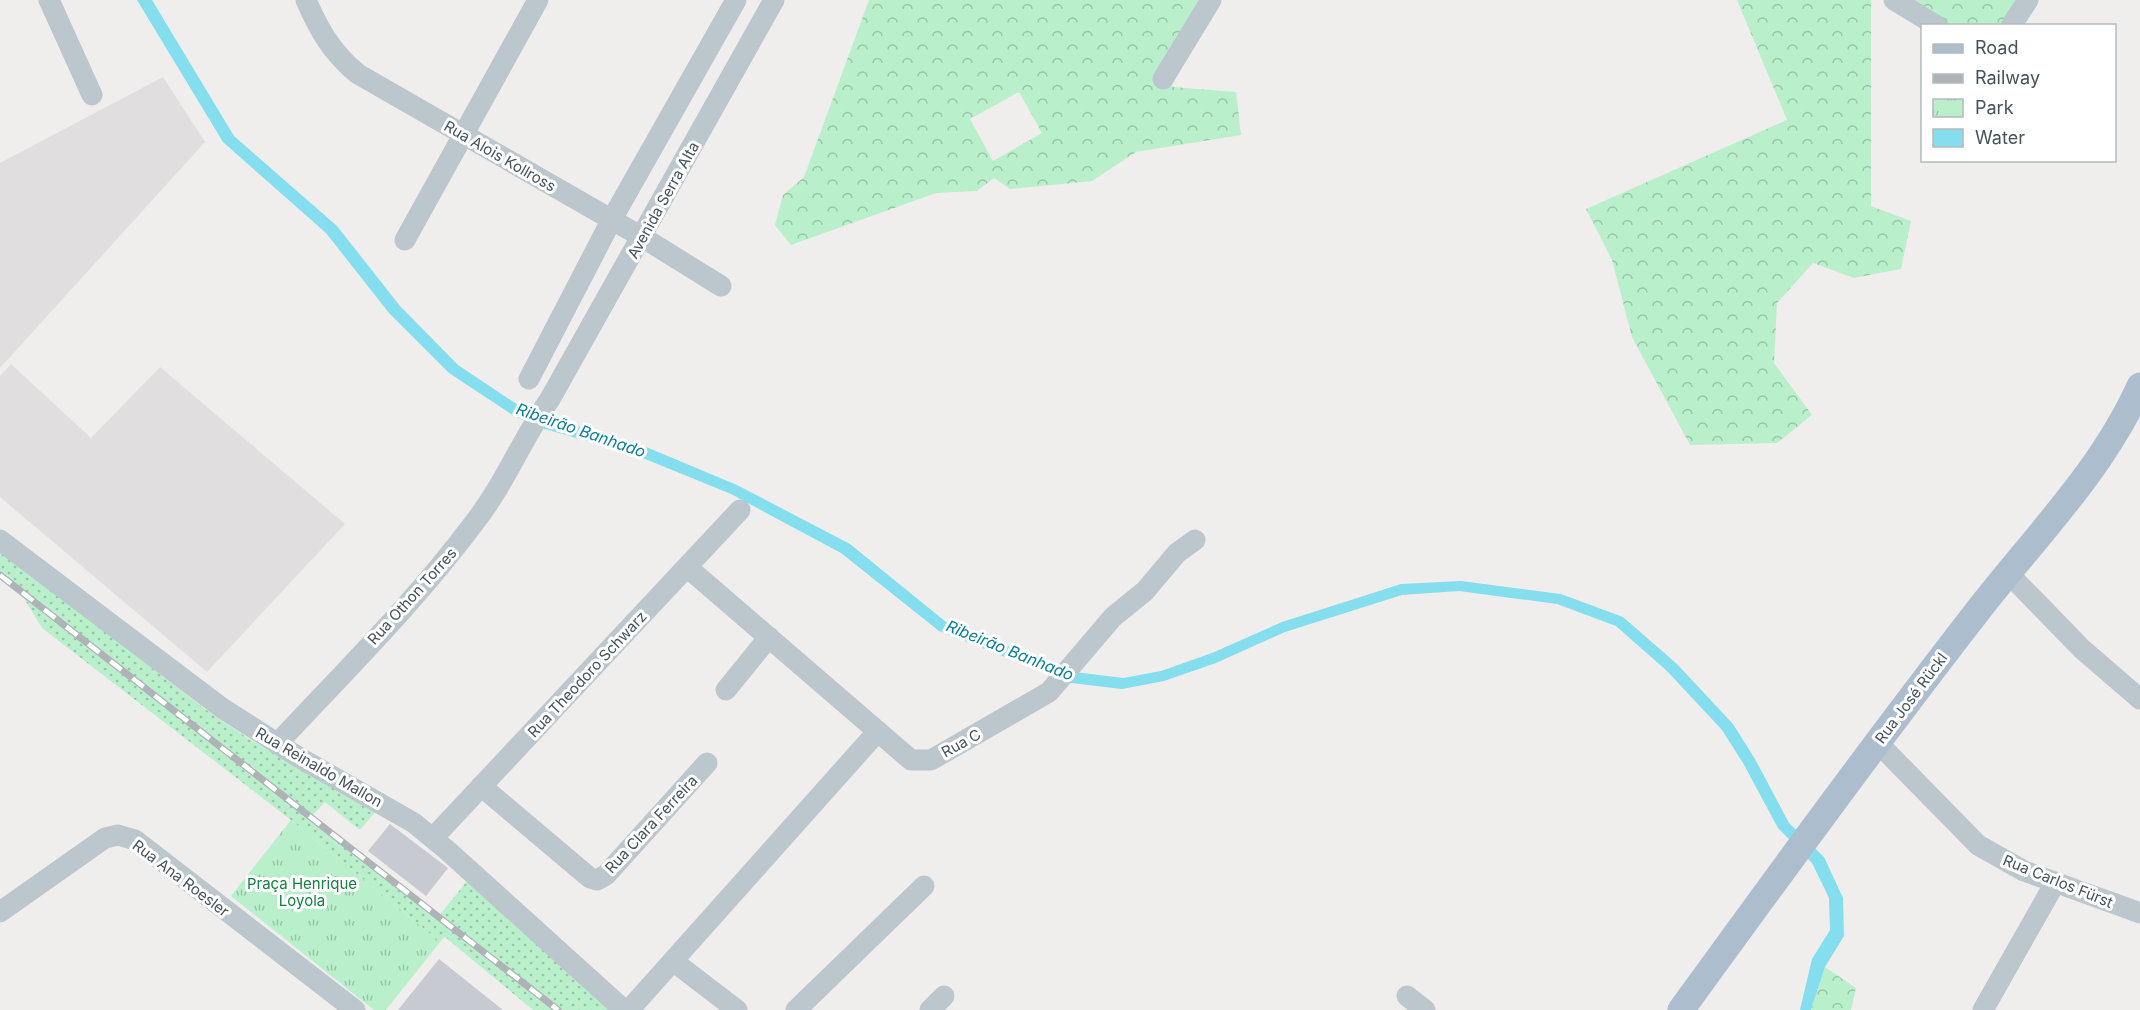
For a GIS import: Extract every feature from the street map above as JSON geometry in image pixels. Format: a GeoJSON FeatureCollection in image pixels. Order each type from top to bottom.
{"type":"FeatureCollection","features":[{"type":"Feature","properties":{"kind":"main road","name":"Rua José Rückl"},"geometry":{"type":"LineString","coordinates":[[1681,1010],[1877,742],[2105,451],[2140,386]]}},
{"type":"Feature","properties":{"kind":"street"},"geometry":{"type":"LineString","coordinates":[[49,0],[92,95]]}},
{"type":"Feature","properties":{"kind":"street","name":"Rua Alois Kollross"},"geometry":{"type":"LineString","coordinates":[[306,0],[326,41],[340,60],[358,74],[612,219],[721,286]]}},
{"type":"Feature","properties":{"kind":"street"},"geometry":{"type":"LineString","coordinates":[[405,240],[538,0]]}},
{"type":"Feature","properties":{"kind":"street"},"geometry":{"type":"LineString","coordinates":[[529,380],[612,219],[736,0]]}},
{"type":"Feature","properties":{"kind":"street","name":"Avenida Serra Alta"},"geometry":{"type":"LineString","coordinates":[[526,433],[550,399],[774,0]]}},
{"type":"Feature","properties":{"kind":"street"},"geometry":{"type":"LineString","coordinates":[[1164,79],[1211,0]]}},
{"type":"Feature","properties":{"kind":"street"},"geometry":{"type":"LineString","coordinates":[[1894,0],[1934,24]]}},
{"type":"Feature","properties":{"kind":"street"},"geometry":{"type":"LineString","coordinates":[[2012,24],[2028,0]]}},
{"type":"Feature","properties":{"kind":"street","name":"Rua Othon Torres"},"geometry":{"type":"LineString","coordinates":[[278,744],[455,548],[489,502],[526,433]]}},
{"type":"Feature","properties":{"kind":"street","name":"Rua Theodoro Schwarz"},"geometry":{"type":"LineString","coordinates":[[433,838],[740,510]]}},
{"type":"Feature","properties":{"kind":"street","name":"Rua Reinaldo Mallon"},"geometry":{"type":"LineString","coordinates":[[0,540],[204,695],[278,744],[396,812],[433,838],[624,1010]]}},
{"type":"Feature","properties":{"kind":"street","name":"Rua C"},"geometry":{"type":"LineString","coordinates":[[687,567],[911,760],[931,760],[1041,698],[1059,683],[1113,617],[1145,591],[1177,553],[1195,540]]}},
{"type":"Feature","properties":{"kind":"street"},"geometry":{"type":"LineString","coordinates":[[2008,573],[2090,656],[2140,699]]}},
{"type":"Feature","properties":{"kind":"street"},"geometry":{"type":"LineString","coordinates":[[726,690],[769,637]]}},
{"type":"Feature","properties":{"kind":"street"},"geometry":{"type":"LineString","coordinates":[[629,1010],[878,731]]}},
{"type":"Feature","properties":{"kind":"street","name":"Rua Carlos Fürst"},"geometry":{"type":"LineString","coordinates":[[1877,742],[1978,845],[2010,865],[2140,913]]}},
{"type":"Feature","properties":{"kind":"street","name":"Rua Clara Ferreira"},"geometry":{"type":"LineString","coordinates":[[481,786],[590,878],[597,880],[606,875],[707,764]]}},
{"type":"Feature","properties":{"kind":"street","name":"Rua Ana Roesler"},"geometry":{"type":"LineString","coordinates":[[0,912],[105,838],[118,836],[135,840],[355,1010]]}},
{"type":"Feature","properties":{"kind":"street"},"geometry":{"type":"LineString","coordinates":[[1983,1010],[2055,883]]}},
{"type":"Feature","properties":{"kind":"street"},"geometry":{"type":"LineString","coordinates":[[796,1010],[924,886]]}},
{"type":"Feature","properties":{"kind":"street"},"geometry":{"type":"LineString","coordinates":[[673,961],[737,1010]]}},
{"type":"Feature","properties":{"kind":"street"},"geometry":{"type":"LineString","coordinates":[[1407,996],[1425,1010]]}},
{"type":"Feature","properties":{"kind":"shaded area"},"geometry":{"type":"Polygon","coordinates":[[[163,77],[205,142],[0,368],[0,163],[163,77]]]}},
{"type":"Feature","properties":{"kind":"shaded area"},"geometry":{"type":"Polygon","coordinates":[[[11,364],[91,438],[160,367],[345,524],[207,672],[0,497],[0,376],[11,364]]]}},
{"type":"Feature","properties":{"kind":"green space"},"geometry":{"type":"Polygon","coordinates":[[[869,0],[1199,0],[1162,62],[1173,87],[1236,92],[1241,135],[1136,152],[1092,181],[1010,189],[994,178],[977,191],[936,193],[791,245],[775,225],[783,195],[804,177],[869,0]],[[1019,92],[970,119],[993,161],[1042,133],[1019,92]]]}},
{"type":"Feature","properties":{"kind":"green space"},"geometry":{"type":"Polygon","coordinates":[[[1737,0],[1871,0],[1871,206],[1911,221],[1901,269],[1854,278],[1813,263],[1777,303],[1774,363],[1812,415],[1777,443],[1690,445],[1632,337],[1612,260],[1586,209],[1787,120],[1737,0]]]}},
{"type":"Feature","properties":{"kind":"green space"},"geometry":{"type":"Polygon","coordinates":[[[1894,0],[2028,0],[2012,24],[1935,24],[1894,0]]]}},
{"type":"Feature","properties":{"kind":"green space"},"geometry":{"type":"Polygon","coordinates":[[[0,550],[205,709],[249,739],[376,811],[360,830],[325,802],[312,816],[439,916],[467,881],[612,1010],[533,1010],[445,937],[440,942],[291,820],[42,628],[19,590],[0,575],[0,550]]]}},
{"type":"Feature","properties":{"kind":"green space","name":"Praça Henrique Loyola"},"geometry":{"type":"Polygon","coordinates":[[[291,820],[440,942],[386,1010],[374,1010],[231,896],[291,820]]]}},
{"type":"Feature","properties":{"kind":"green space"},"geometry":{"type":"Polygon","coordinates":[[[1825,967],[1856,988],[1851,1010],[1811,1010],[1825,967]]]}},
{"type":"Feature","properties":{"kind":"water","name":"Ribeirão Banhado"},"geometry":{"type":"Polygon","coordinates":[[[137,0],[152,0],[234,136],[337,226],[400,306],[458,365],[521,407],[550,418],[639,444],[737,485],[850,544],[946,622],[1075,672],[1123,678],[1161,671],[1212,653],[1282,622],[1401,584],[1461,581],[1561,594],[1623,617],[1677,664],[1733,724],[1755,759],[1789,823],[1824,857],[1843,898],[1844,936],[1825,967],[1811,1010],[1800,1010],[1812,959],[1830,930],[1829,898],[1812,863],[1778,828],[1743,763],[1722,730],[1667,671],[1616,626],[1557,604],[1459,591],[1402,595],[1285,632],[1216,663],[1164,681],[1122,689],[1071,683],[939,631],[841,553],[731,494],[633,454],[545,429],[514,416],[449,373],[389,313],[326,233],[223,142],[137,0]]]}},
{"type":"Feature","properties":{"kind":"building"},"geometry":{"type":"Polygon","coordinates":[[[390,824],[448,868],[426,896],[368,851],[390,824]]]}},
{"type":"Feature","properties":{"kind":"building"},"geometry":{"type":"Polygon","coordinates":[[[439,959],[503,1010],[398,1010],[439,959]]]}},
{"type":"Feature","properties":{"kind":"railway"},"geometry":{"type":"LineString","coordinates":[[0,575],[558,1010]]}}]}
